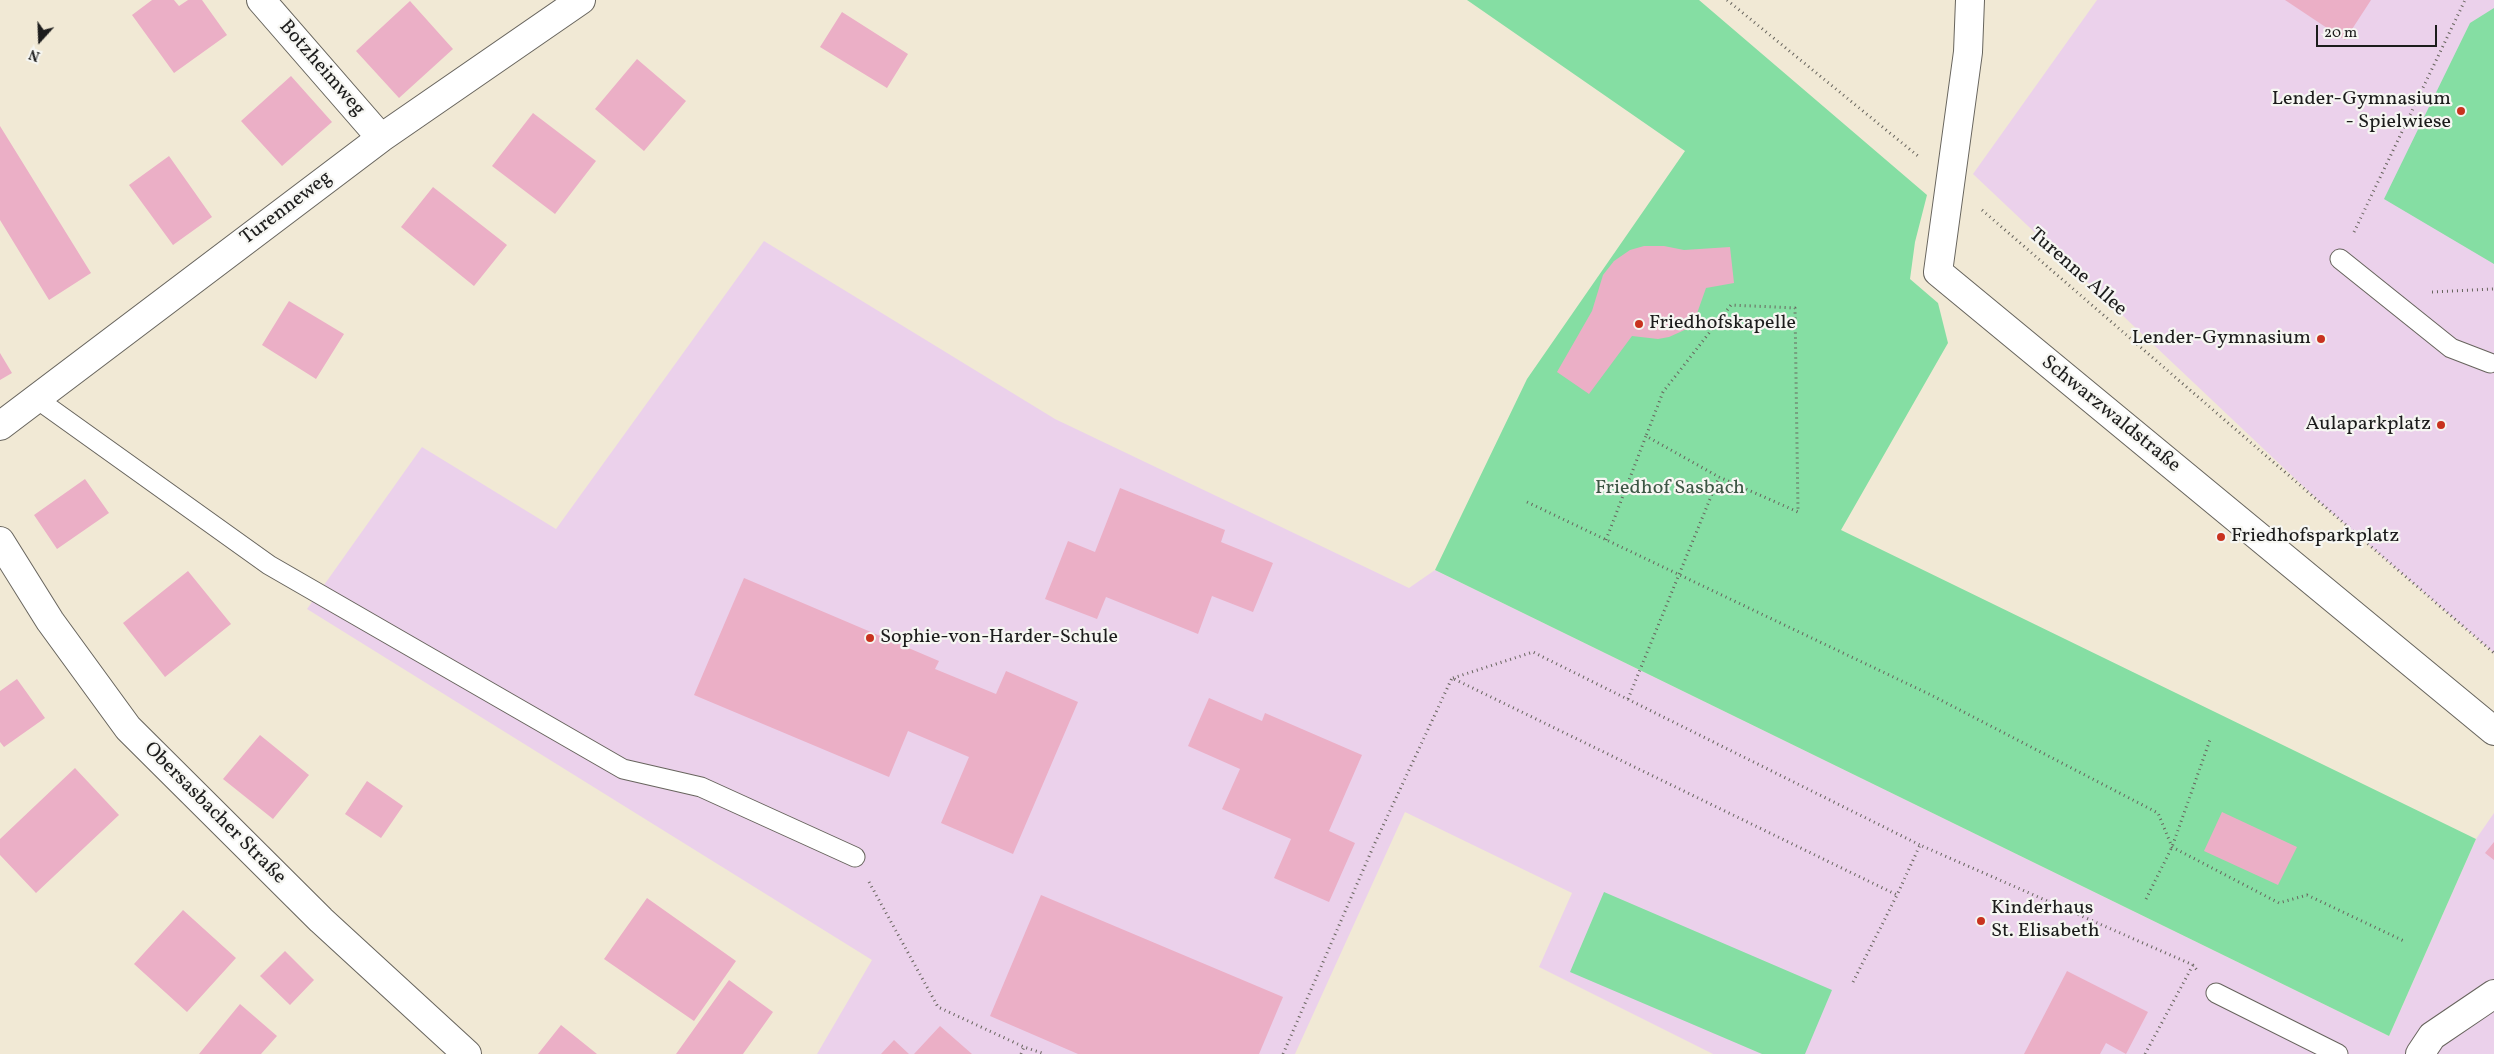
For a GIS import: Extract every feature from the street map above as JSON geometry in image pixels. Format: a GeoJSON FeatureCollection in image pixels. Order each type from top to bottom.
{"type":"FeatureCollection","features":[{"type":"Feature","properties":{"kind":"street","name":"Botzheimweg"},"geometry":{"type":"LineString","coordinates":[[261,0],[381,138]]}},
{"type":"Feature","properties":{"kind":"street","name":"Turenneweg"},"geometry":{"type":"LineString","coordinates":[[0,426],[381,138],[581,0]]}},
{"type":"Feature","properties":{"kind":"street","name":"Schwarzwaldstraße"},"geometry":{"type":"LineString","coordinates":[[1970,0],[1968,52],[1938,272],[2494,731]]}},
{"type":"Feature","properties":{"kind":"street","name":"Obersasbacher Straße"},"geometry":{"type":"LineString","coordinates":[[0,541],[50,621],[128,728],[321,920],[467,1054]]}},
{"type":"Feature","properties":{"kind":"street"},"geometry":{"type":"LineString","coordinates":[[2420,1054],[2432,1036],[2494,994]]}},
{"type":"Feature","properties":{"kind":"lane"},"geometry":{"type":"LineString","coordinates":[[2340,259],[2451,348],[2490,364]]}},
{"type":"Feature","properties":{"kind":"lane"},"geometry":{"type":"LineString","coordinates":[[37,399],[269,565],[622,769],[701,787],[855,857]]}},
{"type":"Feature","properties":{"kind":"lane"},"geometry":{"type":"LineString","coordinates":[[2216,993],[2338,1054]]}},
{"type":"Feature","properties":{"kind":"path","name":"Turenne Allee"},"geometry":{"type":"LineString","coordinates":[[1727,0],[1950,183],[2494,652]]}},
{"type":"Feature","properties":{"kind":"path"},"geometry":{"type":"LineString","coordinates":[[2340,259],[2398,143],[2465,0]]}},
{"type":"Feature","properties":{"kind":"path"},"geometry":{"type":"LineString","coordinates":[[2384,294],[2494,289]]}},
{"type":"Feature","properties":{"kind":"path"},"geometry":{"type":"LineString","coordinates":[[1606,540],[1646,436],[1663,392],[1731,305],[1795,308],[1798,512],[1719,477],[1646,436]]}},
{"type":"Feature","properties":{"kind":"path"},"geometry":{"type":"LineString","coordinates":[[1628,699],[1719,477]]}},
{"type":"Feature","properties":{"kind":"path"},"geometry":{"type":"LineString","coordinates":[[1527,502],[1931,695],[2158,813],[2172,847],[2279,902],[2307,895],[2406,942]]}},
{"type":"Feature","properties":{"kind":"path"},"geometry":{"type":"LineString","coordinates":[[1283,1054],[1374,845],[1452,678],[1533,652],[1920,845],[2193,965],[2216,993]]}},
{"type":"Feature","properties":{"kind":"path"},"geometry":{"type":"LineString","coordinates":[[1452,678],[1897,895]]}},
{"type":"Feature","properties":{"kind":"path"},"geometry":{"type":"LineString","coordinates":[[2146,900],[2172,847],[2212,738]]}},
{"type":"Feature","properties":{"kind":"path"},"geometry":{"type":"LineString","coordinates":[[1853,982],[1920,845]]}},
{"type":"Feature","properties":{"kind":"path"},"geometry":{"type":"LineString","coordinates":[[855,857],[938,1007],[1024,1048],[1045,1054]]}},
{"type":"Feature","properties":{"kind":"path"},"geometry":{"type":"LineString","coordinates":[[2145,1054],[2193,965]]}},
{"type":"Feature","properties":{"kind":"path"},"geometry":{"type":"LineString","coordinates":[[1021,1054],[1024,1048]]}},
{"type":"Feature","properties":{"kind":"shaded area","name":"Lender-Gymnasium"},"geometry":{"type":"Polygon","coordinates":[[[2097,0],[2494,0],[2494,653],[2323,505],[1973,174],[2097,0]]]}},
{"type":"Feature","properties":{"kind":"shaded area","name":"Sophie-von-Harder-Schule"},"geometry":{"type":"Polygon","coordinates":[[[764,241],[1055,419],[1409,588],[1435,570],[2389,1036],[2476,839],[2494,813],[2494,1054],[1713,1054],[1539,967],[1572,893],[1405,812],[1295,1054],[817,1054],[872,960],[307,609],[422,447],[556,529],[764,241]]]}},
{"type":"Feature","properties":{"kind":"green space","name":"Friedhof Sasbach"},"geometry":{"type":"Polygon","coordinates":[[[1467,0],[1699,0],[1927,195],[1915,242],[1910,279],[1938,303],[1948,343],[1841,530],[2476,839],[2389,1036],[1435,570],[1527,379],[1685,151],[1467,0]]]}},
{"type":"Feature","properties":{"kind":"green space","name":"Lender-Gymnasium - Spielwiese"},"geometry":{"type":"Polygon","coordinates":[[[2494,8],[2494,264],[2384,199],[2470,23],[2494,8]]]}},
{"type":"Feature","properties":{"kind":"green space"},"geometry":{"type":"Polygon","coordinates":[[[1604,892],[1832,990],[1805,1054],[1762,1054],[1570,972],[1604,892]]]}},
{"type":"Feature","properties":{"kind":"building"},"geometry":{"type":"Polygon","coordinates":[[[152,0],[174,0],[179,6],[188,0],[202,0],[227,35],[174,73],[132,15],[152,0]]]}},
{"type":"Feature","properties":{"kind":"building"},"geometry":{"type":"Polygon","coordinates":[[[2285,0],[2371,0],[2345,40],[2285,0]]]}},
{"type":"Feature","properties":{"kind":"building"},"geometry":{"type":"Polygon","coordinates":[[[410,1],[453,49],[399,98],[356,51],[410,1]]]}},
{"type":"Feature","properties":{"kind":"building"},"geometry":{"type":"Polygon","coordinates":[[[842,12],[908,54],[887,88],[820,47],[842,12]]]}},
{"type":"Feature","properties":{"kind":"building"},"geometry":{"type":"Polygon","coordinates":[[[637,59],[686,101],[644,151],[595,109],[637,59]]]}},
{"type":"Feature","properties":{"kind":"building"},"geometry":{"type":"Polygon","coordinates":[[[291,76],[332,122],[282,166],[241,121],[291,76]]]}},
{"type":"Feature","properties":{"kind":"building"},"geometry":{"type":"Polygon","coordinates":[[[533,113],[596,161],[555,214],[492,166],[533,113]]]}},
{"type":"Feature","properties":{"kind":"building"},"geometry":{"type":"Polygon","coordinates":[[[0,126],[91,273],[49,300],[0,220],[0,126]]]}},
{"type":"Feature","properties":{"kind":"building"},"geometry":{"type":"Polygon","coordinates":[[[169,156],[212,217],[173,245],[129,185],[169,156]]]}},
{"type":"Feature","properties":{"kind":"building"},"geometry":{"type":"Polygon","coordinates":[[[433,187],[507,245],[474,286],[401,227],[433,187]]]}},
{"type":"Feature","properties":{"kind":"building","name":"Friedhofskapelle"},"geometry":{"type":"Polygon","coordinates":[[[1644,246],[1664,246],[1684,250],[1730,247],[1734,283],[1706,288],[1695,319],[1689,328],[1669,337],[1658,339],[1632,336],[1589,394],[1557,372],[1592,311],[1603,275],[1614,261],[1630,250],[1644,246]]]}},
{"type":"Feature","properties":{"kind":"building"},"geometry":{"type":"Polygon","coordinates":[[[289,301],[344,334],[316,379],[262,345],[289,301]]]}},
{"type":"Feature","properties":{"kind":"building"},"geometry":{"type":"Polygon","coordinates":[[[0,353],[12,373],[0,380],[0,353]]]}},
{"type":"Feature","properties":{"kind":"building"},"geometry":{"type":"Polygon","coordinates":[[[85,479],[109,513],[57,549],[34,515],[85,479]]]}},
{"type":"Feature","properties":{"kind":"building"},"geometry":{"type":"Polygon","coordinates":[[[1120,488],[1225,530],[1221,542],[1273,563],[1253,612],[1212,596],[1198,634],[1106,597],[1097,619],[1045,599],[1068,541],[1095,552],[1120,488]]]}},
{"type":"Feature","properties":{"kind":"building"},"geometry":{"type":"Polygon","coordinates":[[[188,571],[231,624],[165,677],[123,623],[188,571]]]}},
{"type":"Feature","properties":{"kind":"building"},"geometry":{"type":"Polygon","coordinates":[[[744,578],[939,661],[935,669],[996,694],[1006,671],[1078,702],[1013,854],[941,823],[969,757],[908,731],[889,777],[694,695],[744,578]]]}},
{"type":"Feature","properties":{"kind":"building"},"geometry":{"type":"Polygon","coordinates":[[[17,679],[45,718],[4,747],[0,742],[0,691],[17,679]]]}},
{"type":"Feature","properties":{"kind":"building"},"geometry":{"type":"Polygon","coordinates":[[[1209,698],[1262,721],[1265,713],[1362,755],[1329,831],[1355,843],[1329,902],[1274,878],[1291,839],[1222,809],[1240,769],[1188,746],[1209,698]]]}},
{"type":"Feature","properties":{"kind":"building"},"geometry":{"type":"Polygon","coordinates":[[[260,735],[309,775],[273,819],[223,779],[260,735]]]}},
{"type":"Feature","properties":{"kind":"building"},"geometry":{"type":"Polygon","coordinates":[[[75,768],[119,815],[36,893],[0,855],[0,839],[75,768]]]}},
{"type":"Feature","properties":{"kind":"building"},"geometry":{"type":"Polygon","coordinates":[[[367,781],[403,806],[381,838],[345,814],[367,781]]]}},
{"type":"Feature","properties":{"kind":"building"},"geometry":{"type":"Polygon","coordinates":[[[2222,812],[2297,847],[2278,885],[2204,851],[2222,812]]]}},
{"type":"Feature","properties":{"kind":"building"},"geometry":{"type":"Polygon","coordinates":[[[2494,842],[2494,860],[2485,853],[2494,842]]]}},
{"type":"Feature","properties":{"kind":"building"},"geometry":{"type":"Polygon","coordinates":[[[1041,895],[1283,997],[1259,1054],[1078,1054],[990,1016],[1041,895]]]}},
{"type":"Feature","properties":{"kind":"building"},"geometry":{"type":"Polygon","coordinates":[[[647,898],[736,961],[694,1021],[604,959],[647,898]]]}},
{"type":"Feature","properties":{"kind":"building"},"geometry":{"type":"Polygon","coordinates":[[[183,910],[236,958],[187,1012],[134,964],[183,910]]]}},
{"type":"Feature","properties":{"kind":"building"},"geometry":{"type":"Polygon","coordinates":[[[285,951],[314,980],[290,1005],[260,976],[285,951]]]}},
{"type":"Feature","properties":{"kind":"building"},"geometry":{"type":"Polygon","coordinates":[[[2067,971],[2148,1012],[2126,1054],[2106,1043],[2100,1054],[2024,1054],[2067,971]]]}},
{"type":"Feature","properties":{"kind":"building"},"geometry":{"type":"Polygon","coordinates":[[[729,980],[773,1012],[743,1054],[676,1054],[729,980]]]}},
{"type":"Feature","properties":{"kind":"building"},"geometry":{"type":"Polygon","coordinates":[[[240,1004],[277,1036],[261,1054],[199,1054],[240,1004]]]}},
{"type":"Feature","properties":{"kind":"building"},"geometry":{"type":"Polygon","coordinates":[[[561,1025],[597,1054],[538,1054],[561,1025]]]}},
{"type":"Feature","properties":{"kind":"building"},"geometry":{"type":"Polygon","coordinates":[[[940,1026],[972,1054],[914,1054],[940,1026]]]}},
{"type":"Feature","properties":{"kind":"building"},"geometry":{"type":"Polygon","coordinates":[[[894,1040],[909,1054],[881,1054],[894,1040]]]}},
{"type":"Feature","properties":{"kind":"place","name":"Lender-Gymnasium - Spielwiese"},"geometry":{"type":"Point","coordinates":[2461,111]}},
{"type":"Feature","properties":{"kind":"place","name":"Friedhofskapelle"},"geometry":{"type":"Point","coordinates":[1639,324]}},
{"type":"Feature","properties":{"kind":"place","name":"Lender-Gymnasium"},"geometry":{"type":"Point","coordinates":[2321,339]}},
{"type":"Feature","properties":{"kind":"place","name":"Aulaparkplatz"},"geometry":{"type":"Point","coordinates":[2441,425]}},
{"type":"Feature","properties":{"kind":"place","name":"Friedhofsparkplatz"},"geometry":{"type":"Point","coordinates":[2221,537]}},
{"type":"Feature","properties":{"kind":"place","name":"Sophie-von-Harder-Schule"},"geometry":{"type":"Point","coordinates":[870,638]}},
{"type":"Feature","properties":{"kind":"place","name":"Kinderhaus St. Elisabeth"},"geometry":{"type":"Point","coordinates":[1981,921]}}]}
